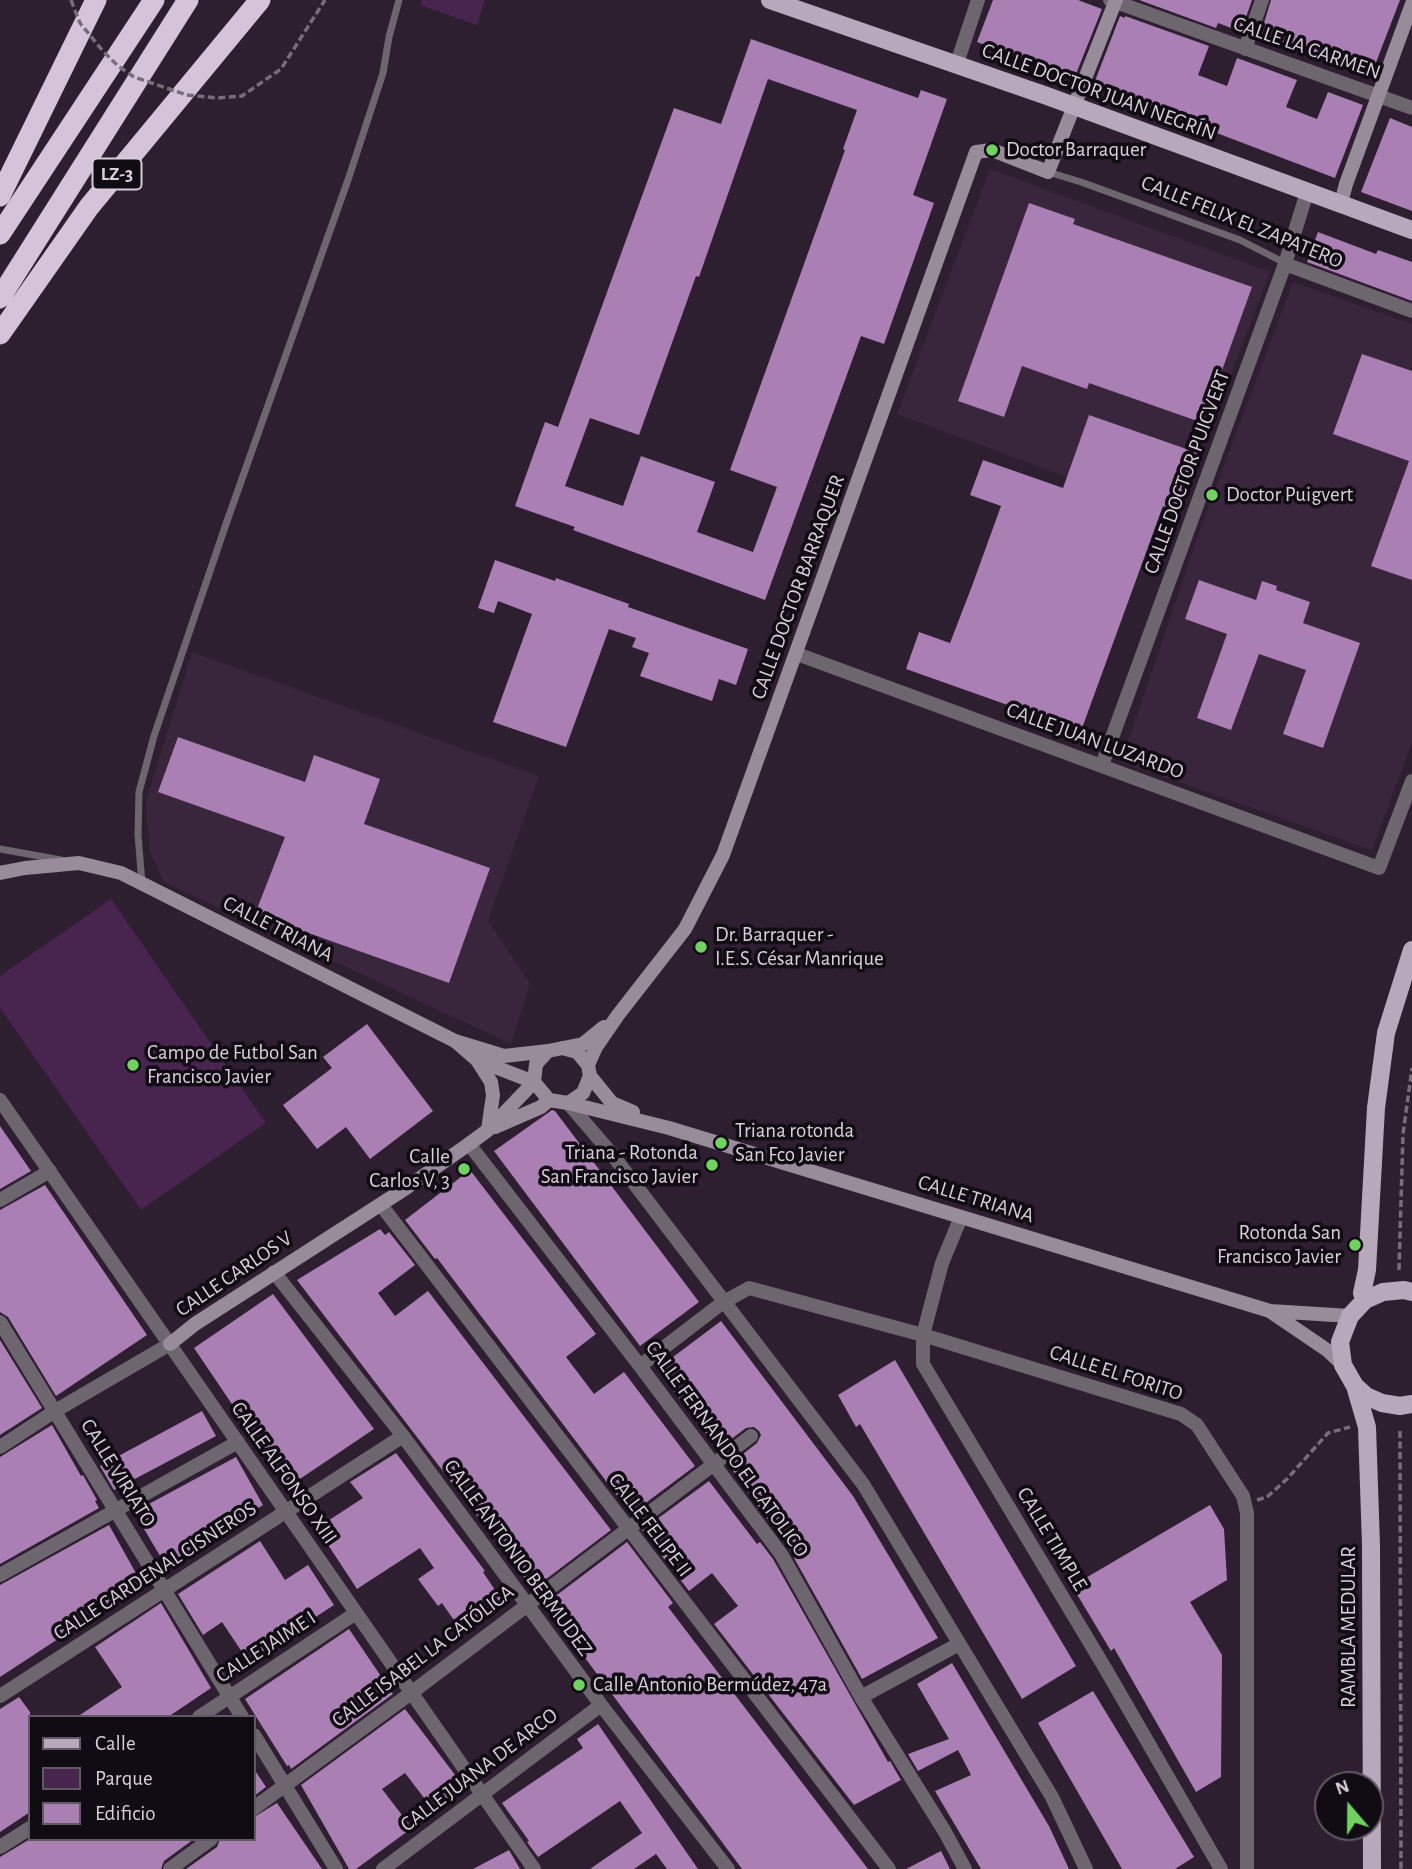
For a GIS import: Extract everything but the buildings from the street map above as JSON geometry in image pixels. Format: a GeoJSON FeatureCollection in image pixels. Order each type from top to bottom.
{"type":"FeatureCollection","features":[{"type":"Feature","properties":{"kind":"highway"},"geometry":{"type":"LineString","coordinates":[[0,196],[96,0]]}},
{"type":"Feature","properties":{"kind":"highway"},"geometry":{"type":"LineString","coordinates":[[0,234],[154,0]]}},
{"type":"Feature","properties":{"kind":"highway","name":"LZ-3"},"geometry":{"type":"LineString","coordinates":[[0,298],[188,0]]}},
{"type":"Feature","properties":{"kind":"highway","name":"LZ-3"},"geometry":{"type":"LineString","coordinates":[[0,334],[89,207],[260,0]]}},
{"type":"Feature","properties":{"kind":"main road","name":"CALLE DOCTOR JUAN NEGRÍN"},"geometry":{"type":"LineString","coordinates":[[770,0],[1075,106],[1412,230]]}},
{"type":"Feature","properties":{"kind":"main road"},"geometry":{"type":"LineString","coordinates":[[1364,1300],[1362,1293],[1368,1257],[1376,1108],[1386,1033],[1412,950]]}},
{"type":"Feature","properties":{"kind":"main road"},"geometry":{"type":"LineString","coordinates":[[1343,1365],[1340,1342],[1350,1316],[1364,1300],[1383,1292],[1412,1292]]}},
{"type":"Feature","properties":{"kind":"main road","name":"RAMBLA MEDULAR"},"geometry":{"type":"LineString","coordinates":[[1343,1365],[1355,1386],[1367,1427],[1373,1869]]}},
{"type":"Feature","properties":{"kind":"main road"},"geometry":{"type":"LineString","coordinates":[[1355,1386],[1366,1396],[1382,1403],[1400,1406],[1412,1404]]}},
{"type":"Feature","properties":{"kind":"street"},"geometry":{"type":"LineString","coordinates":[[956,66],[978,0]]}},
{"type":"Feature","properties":{"kind":"street"},"geometry":{"type":"LineString","coordinates":[[1245,49],[1262,0]]}},
{"type":"Feature","properties":{"kind":"street"},"geometry":{"type":"LineString","coordinates":[[1048,172],[1114,1]]}},
{"type":"Feature","properties":{"kind":"street","name":"CALLE LA CARMEN"},"geometry":{"type":"LineString","coordinates":[[1114,1],[1412,108]]}},
{"type":"Feature","properties":{"kind":"street"},"geometry":{"type":"LineString","coordinates":[[1341,204],[1412,4]]}},
{"type":"Feature","properties":{"kind":"street","name":"CALLE FELIX EL ZAPATERO"},"geometry":{"type":"LineString","coordinates":[[976,152],[992,150],[1048,172]]}},
{"type":"Feature","properties":{"kind":"street","name":"CALLE DOCTOR BARRAQUER"},"geometry":{"type":"LineString","coordinates":[[589,1071],[596,1047],[685,929],[723,855],[976,152]]}},
{"type":"Feature","properties":{"kind":"street","name":"CALLE DOCTOR PUIGVERT"},"geometry":{"type":"LineString","coordinates":[[1102,765],[1285,264],[1307,192]]}},
{"type":"Feature","properties":{"kind":"street","name":"CALLE FELIX EL ZAPATERO"},"geometry":{"type":"LineString","coordinates":[[1285,264],[1412,312]]}},
{"type":"Feature","properties":{"kind":"street","name":"CALLE JUAN LUZARDO"},"geometry":{"type":"LineString","coordinates":[[797,654],[1379,868],[1412,781]]}},
{"type":"Feature","properties":{"kind":"street","name":"CALLE TRIANA"},"geometry":{"type":"LineString","coordinates":[[0,873],[25,867],[79,863],[121,873],[455,1041]]}},
{"type":"Feature","properties":{"kind":"street","name":"CALLE DOCTOR BARRAQUER"},"geometry":{"type":"LineString","coordinates":[[455,1041],[504,1056],[554,1049],[583,1044],[618,1015]]}},
{"type":"Feature","properties":{"kind":"street"},"geometry":{"type":"LineString","coordinates":[[455,1041],[477,1060],[491,1082],[493,1095],[488,1130]]}},
{"type":"Feature","properties":{"kind":"street"},"geometry":{"type":"LineString","coordinates":[[477,1060],[534,1082],[549,1100],[568,1102],[583,1093],[589,1071],[577,1052],[554,1049],[536,1064],[534,1082]]}},
{"type":"Feature","properties":{"kind":"street","name":"CALLE TRIANA"},"geometry":{"type":"LineString","coordinates":[[589,1071],[612,1102],[669,1128]]}},
{"type":"Feature","properties":{"kind":"street","name":"CALLE CARLOS V"},"geometry":{"type":"LineString","coordinates":[[0,1447],[55,1411],[170,1344],[195,1324],[381,1205],[488,1130],[534,1082]]}},
{"type":"Feature","properties":{"kind":"street","name":"CALLE ALFONSO XIII"},"geometry":{"type":"LineString","coordinates":[[0,1100],[534,1869]]}},
{"type":"Feature","properties":{"kind":"street","name":"CALLE CARLOS V"},"geometry":{"type":"LineString","coordinates":[[488,1130],[541,1107],[549,1100]]}},
{"type":"Feature","properties":{"kind":"street"},"geometry":{"type":"LineString","coordinates":[[568,1102],[611,1153],[722,1303],[863,1485],[1052,1797],[1086,1869]]}},
{"type":"Feature","properties":{"kind":"street","name":"CALLE TRIANA"},"geometry":{"type":"LineString","coordinates":[[568,1102],[669,1128],[1270,1311],[1350,1316]]}},
{"type":"Feature","properties":{"kind":"street","name":"CALLE FERNANDO EL CATOLICO"},"geometry":{"type":"LineString","coordinates":[[469,1144],[781,1553],[861,1697],[965,1869]]}},
{"type":"Feature","properties":{"kind":"street"},"geometry":{"type":"LineString","coordinates":[[0,1200],[50,1171]]}},
{"type":"Feature","properties":{"kind":"street","name":"CALLE FELIPE II"},"geometry":{"type":"LineString","coordinates":[[381,1205],[889,1869]]}},
{"type":"Feature","properties":{"kind":"street","name":"CALLE TIMPLE"},"geometry":{"type":"LineString","coordinates":[[961,1217],[943,1263],[923,1335],[923,1364],[1105,1668],[1221,1869]]}},
{"type":"Feature","properties":{"kind":"street","name":"CALLE ANTONIO BERMUDEZ"},"geometry":{"type":"LineString","coordinates":[[274,1272],[403,1436],[601,1705],[728,1869]]}},
{"type":"Feature","properties":{"kind":"street","name":"CALLE EL FORITO"},"geometry":{"type":"LineString","coordinates":[[640,1366],[722,1303],[749,1288],[923,1335],[1181,1415],[1197,1425],[1243,1496],[1247,1513],[1247,1869]]}},
{"type":"Feature","properties":{"kind":"street","name":"CALLE TRIANA"},"geometry":{"type":"LineString","coordinates":[[1270,1311],[1327,1350],[1343,1365]]}},
{"type":"Feature","properties":{"kind":"street","name":"CALLE VIRIATO"},"geometry":{"type":"LineString","coordinates":[[0,1322],[241,1715]]}},
{"type":"Feature","properties":{"kind":"street","name":"CALLE CARDENAL CISNEROS"},"geometry":{"type":"LineString","coordinates":[[0,1696],[403,1436]]}},
{"type":"Feature","properties":{"kind":"street","name":"CALLE ISABEL LA CATÓLICA"},"geometry":{"type":"LineString","coordinates":[[256,1807],[751,1436]]}},
{"type":"Feature","properties":{"kind":"street"},"geometry":{"type":"LineString","coordinates":[[0,1575],[237,1441]]}},
{"type":"Feature","properties":{"kind":"street","name":"CALLE JAIME I"},"geometry":{"type":"LineString","coordinates":[[202,1715],[356,1613]]}},
{"type":"Feature","properties":{"kind":"street"},"geometry":{"type":"LineString","coordinates":[[861,1697],[959,1644]]}},
{"type":"Feature","properties":{"kind":"street","name":"CALLE JUANA DE ARCO"},"geometry":{"type":"LineString","coordinates":[[383,1869],[601,1705]]}},
{"type":"Feature","properties":{"kind":"street"},"geometry":{"type":"LineString","coordinates":[[256,1738],[336,1869]]}},
{"type":"Feature","properties":{"kind":"street"},"geometry":{"type":"LineString","coordinates":[[0,1847],[28,1829]]}},
{"type":"Feature","properties":{"kind":"street"},"geometry":{"type":"LineString","coordinates":[[170,1869],[208,1841]]}},
{"type":"Feature","properties":{"kind":"lane"},"geometry":{"type":"LineString","coordinates":[[142,883],[138,835],[139,792],[155,736],[226,524],[353,164],[383,72],[399,2]]}},
{"type":"Feature","properties":{"kind":"lane","name":"CALLE FELIX EL ZAPATERO"},"geometry":{"type":"LineString","coordinates":[[1048,172],[1240,240],[1285,264]]}},
{"type":"Feature","properties":{"kind":"lane"},"geometry":{"type":"LineString","coordinates":[[0,849],[79,863]]}},
{"type":"Feature","properties":{"kind":"path"},"geometry":{"type":"LineString","coordinates":[[71,0],[80,23],[102,50],[134,77],[187,95],[216,98],[242,96],[281,69],[325,0]]}},
{"type":"Feature","properties":{"kind":"path"},"geometry":{"type":"LineString","coordinates":[[1399,1270],[1403,1134],[1412,1068]]}},
{"type":"Feature","properties":{"kind":"path"},"geometry":{"type":"LineString","coordinates":[[1245,1504],[1267,1497],[1328,1433],[1352,1427]]}},
{"type":"Feature","properties":{"kind":"path"},"geometry":{"type":"LineString","coordinates":[[1400,1431],[1401,1869]]}},
{"type":"Feature","properties":{"kind":"shaded area"},"geometry":{"type":"Polygon","coordinates":[[[990,169],[1270,272],[1177,518],[897,414],[990,169]]]}},
{"type":"Feature","properties":{"kind":"shaded area"},"geometry":{"type":"Polygon","coordinates":[[[1293,282],[1412,324],[1412,743],[1372,850],[1121,762],[1201,527],[1293,282]]]}},
{"type":"Feature","properties":{"kind":"shaded area"},"geometry":{"type":"Polygon","coordinates":[[[192,652],[539,776],[488,921],[530,984],[511,1044],[164,882],[149,850],[146,801],[192,652]]]}},
{"type":"Feature","properties":{"kind":"green space"},"geometry":{"type":"Polygon","coordinates":[[[422,0],[485,0],[477,25],[420,5],[422,0]]]}},
{"type":"Feature","properties":{"kind":"green space","name":"Campo de Futbol San Francisco Javier"},"geometry":{"type":"Polygon","coordinates":[[[111,899],[266,1123],[141,1210],[0,1008],[0,976],[111,899]]]}},
{"type":"Feature","properties":{"kind":"place","name":"Doctor Barraquer"},"geometry":{"type":"Point","coordinates":[992,150]}},
{"type":"Feature","properties":{"kind":"place","name":"Doctor Puigvert"},"geometry":{"type":"Point","coordinates":[1212,495]}},
{"type":"Feature","properties":{"kind":"place","name":"Dr. Barraquer - I.E.S. César Manrique"},"geometry":{"type":"Point","coordinates":[701,947]}},
{"type":"Feature","properties":{"kind":"place","name":"Campo de Futbol San Francisco Javier"},"geometry":{"type":"Point","coordinates":[133,1065]}},
{"type":"Feature","properties":{"kind":"place","name":"Triana rotonda San Fco Javier"},"geometry":{"type":"Point","coordinates":[721,1143]}},
{"type":"Feature","properties":{"kind":"place","name":"Triana - Rotonda San Francisco Javier"},"geometry":{"type":"Point","coordinates":[712,1165]}},
{"type":"Feature","properties":{"kind":"place","name":"Calle Carlos V, 3"},"geometry":{"type":"Point","coordinates":[464,1169]}},
{"type":"Feature","properties":{"kind":"place","name":"Rotonda San Francisco Javier"},"geometry":{"type":"Point","coordinates":[1355,1245]}},
{"type":"Feature","properties":{"kind":"place","name":"Calle Antonio Bermúdez, 47a"},"geometry":{"type":"Point","coordinates":[579,1685]}}]}
